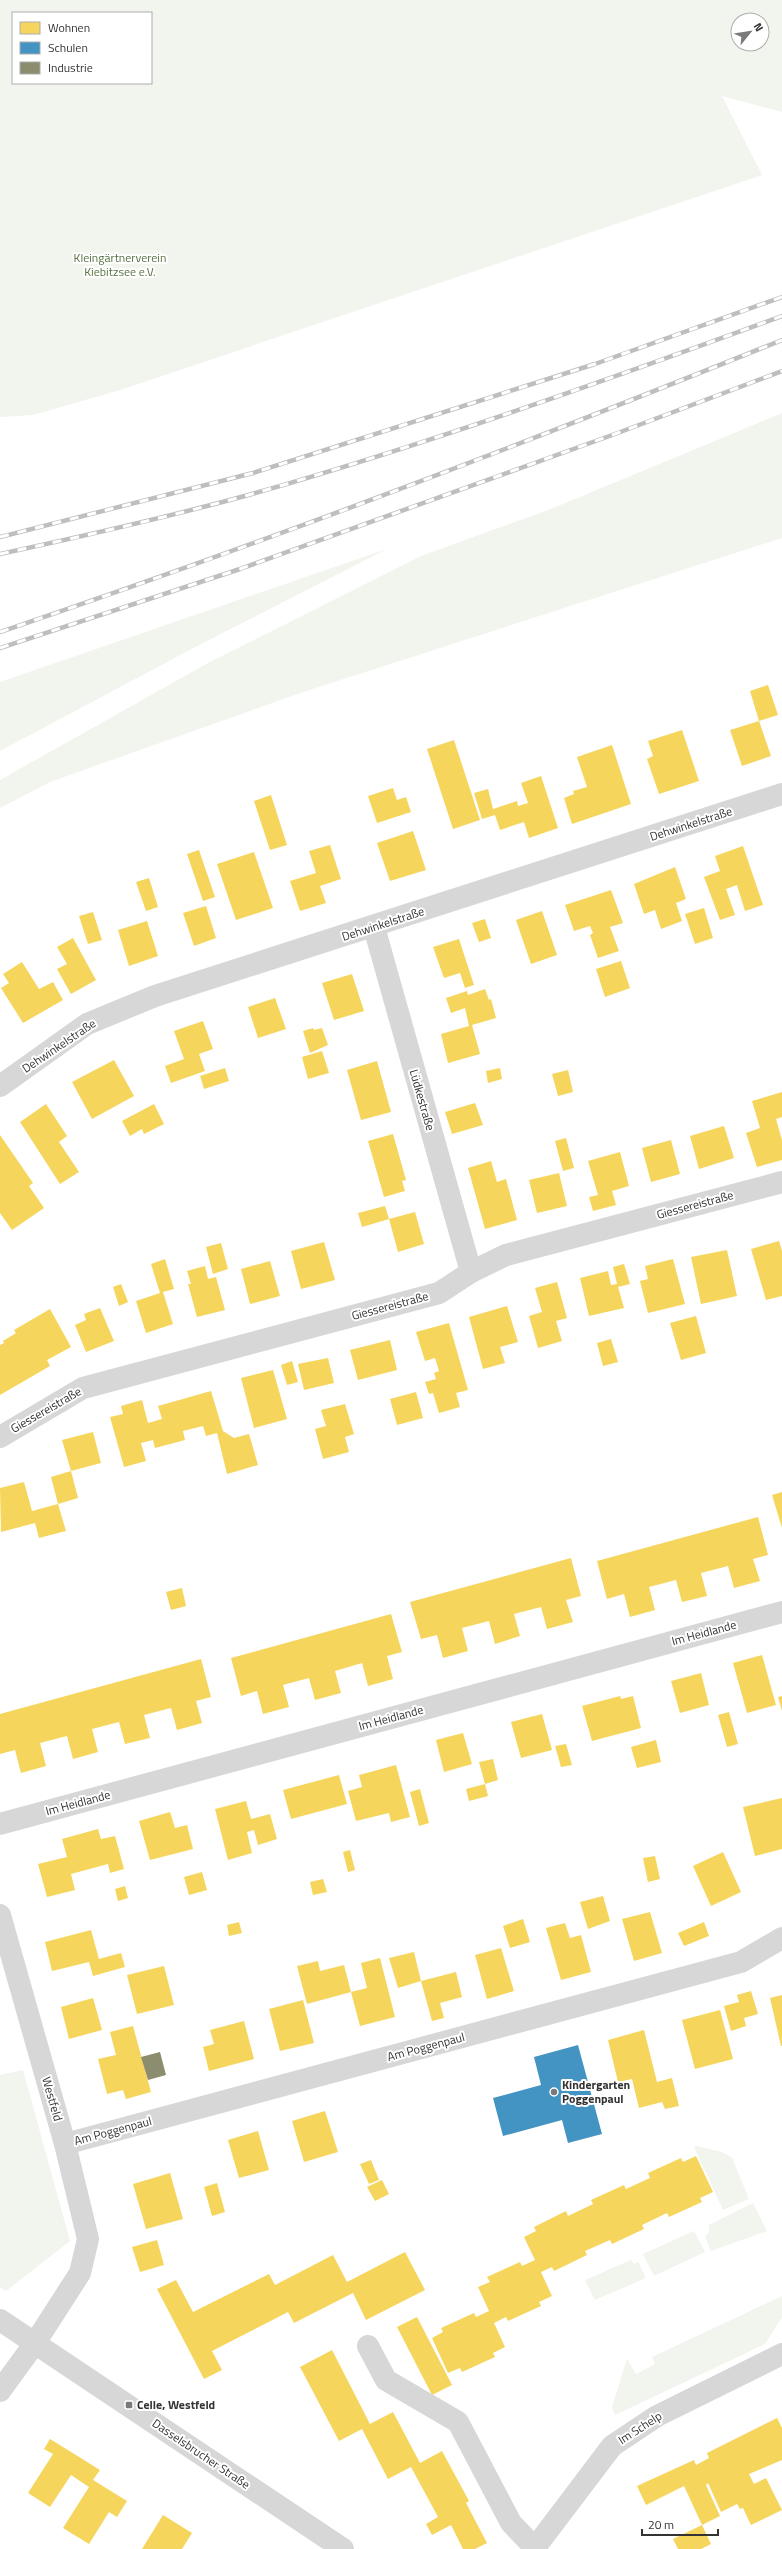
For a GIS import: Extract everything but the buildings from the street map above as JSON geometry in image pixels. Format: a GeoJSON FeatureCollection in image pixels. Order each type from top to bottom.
{"type":"FeatureCollection","features":[{"type":"Feature","properties":{"kind":"street","name":"Dehwinkelstraße"},"geometry":{"type":"LineString","coordinates":[[0,1086],[87,1024],[155,996],[374,927],[782,794]]}},
{"type":"Feature","properties":{"kind":"street","name":"Lüdkestraße"},"geometry":{"type":"LineString","coordinates":[[374,927],[471,1272]]}},
{"type":"Feature","properties":{"kind":"street","name":"Giessereistraße"},"geometry":{"type":"LineString","coordinates":[[0,1437],[83,1388],[439,1293],[471,1272],[506,1255],[782,1182]]}},
{"type":"Feature","properties":{"kind":"street","name":"Im Heidlande"},"geometry":{"type":"LineString","coordinates":[[0,1824],[782,1612]]}},
{"type":"Feature","properties":{"kind":"street","name":"Westfeld"},"geometry":{"type":"LineString","coordinates":[[0,1915],[65,2144],[88,2239],[80,2272],[35,2343],[0,2391]]}},
{"type":"Feature","properties":{"kind":"street","name":"Am Poggenpaul"},"geometry":{"type":"LineString","coordinates":[[65,2144],[741,1962],[782,1938]]}},
{"type":"Feature","properties":{"kind":"street","name":"Dasselsbrucher Straße"},"geometry":{"type":"LineString","coordinates":[[0,2320],[343,2549]]}},
{"type":"Feature","properties":{"kind":"street","name":"Im Schelp"},"geometry":{"type":"LineString","coordinates":[[368,2346],[386,2380],[458,2422],[511,2523],[534,2548],[612,2446],[657,2416],[782,2354]]}},
{"type":"Feature","properties":{"kind":"green space","name":"Kleingärtnerverein Kiebitzsee e.V."},"geometry":{"type":"Polygon","coordinates":[[[0,0],[782,0],[782,112],[722,96],[762,175],[120,390],[33,415],[0,417],[0,0]]]}},
{"type":"Feature","properties":{"kind":"green space"},"geometry":{"type":"Polygon","coordinates":[[[782,413],[782,538],[300,693],[50,782],[0,808],[0,780],[208,663],[421,556],[551,509],[782,413]]]}},
{"type":"Feature","properties":{"kind":"green space"},"geometry":{"type":"Polygon","coordinates":[[[387,549],[199,645],[0,751],[0,682],[387,549]]]}},
{"type":"Feature","properties":{"kind":"green space"},"geometry":{"type":"Polygon","coordinates":[[[23,2070],[70,2241],[6,2291],[0,2287],[0,2075],[23,2070]]]}},
{"type":"Feature","properties":{"kind":"green space"},"geometry":{"type":"Polygon","coordinates":[[[697,2146],[722,2152],[732,2158],[749,2199],[723,2210],[694,2147],[697,2146]]]}},
{"type":"Feature","properties":{"kind":"green space"},"geometry":{"type":"Polygon","coordinates":[[[753,2203],[767,2231],[711,2251],[705,2237],[709,2232],[709,2225],[753,2203]]]}},
{"type":"Feature","properties":{"kind":"green space"},"geometry":{"type":"Polygon","coordinates":[[[694,2231],[705,2252],[654,2276],[643,2254],[694,2231]]]}},
{"type":"Feature","properties":{"kind":"green space"},"geometry":{"type":"Polygon","coordinates":[[[631,2260],[634,2264],[638,2262],[646,2278],[595,2300],[585,2280],[631,2260]]]}},
{"type":"Feature","properties":{"kind":"green space"},"geometry":{"type":"Polygon","coordinates":[[[782,2296],[782,2317],[765,2344],[615,2415],[612,2407],[627,2359],[636,2374],[655,2364],[652,2357],[782,2296]]]}},
{"type":"Feature","properties":{"kind":"railway"},"geometry":{"type":"LineString","coordinates":[[0,537],[253,473],[595,364],[782,297]]}},
{"type":"Feature","properties":{"kind":"railway"},"geometry":{"type":"LineString","coordinates":[[0,554],[189,511],[386,454],[651,364],[782,316]]}},
{"type":"Feature","properties":{"kind":"railway"},"geometry":{"type":"LineString","coordinates":[[0,632],[393,492],[491,455],[782,340]]}},
{"type":"Feature","properties":{"kind":"railway"},"geometry":{"type":"LineString","coordinates":[[0,648],[240,569],[615,434],[782,371]]}},
{"type":"Feature","properties":{"kind":"place","name":"Kindergarten Poggenpaul"},"geometry":{"type":"Point","coordinates":[554,2092]}},
{"type":"Feature","properties":{"kind":"place","name":"Celle, Westfeld"},"geometry":{"type":"Point","coordinates":[129,2405]}}]}
